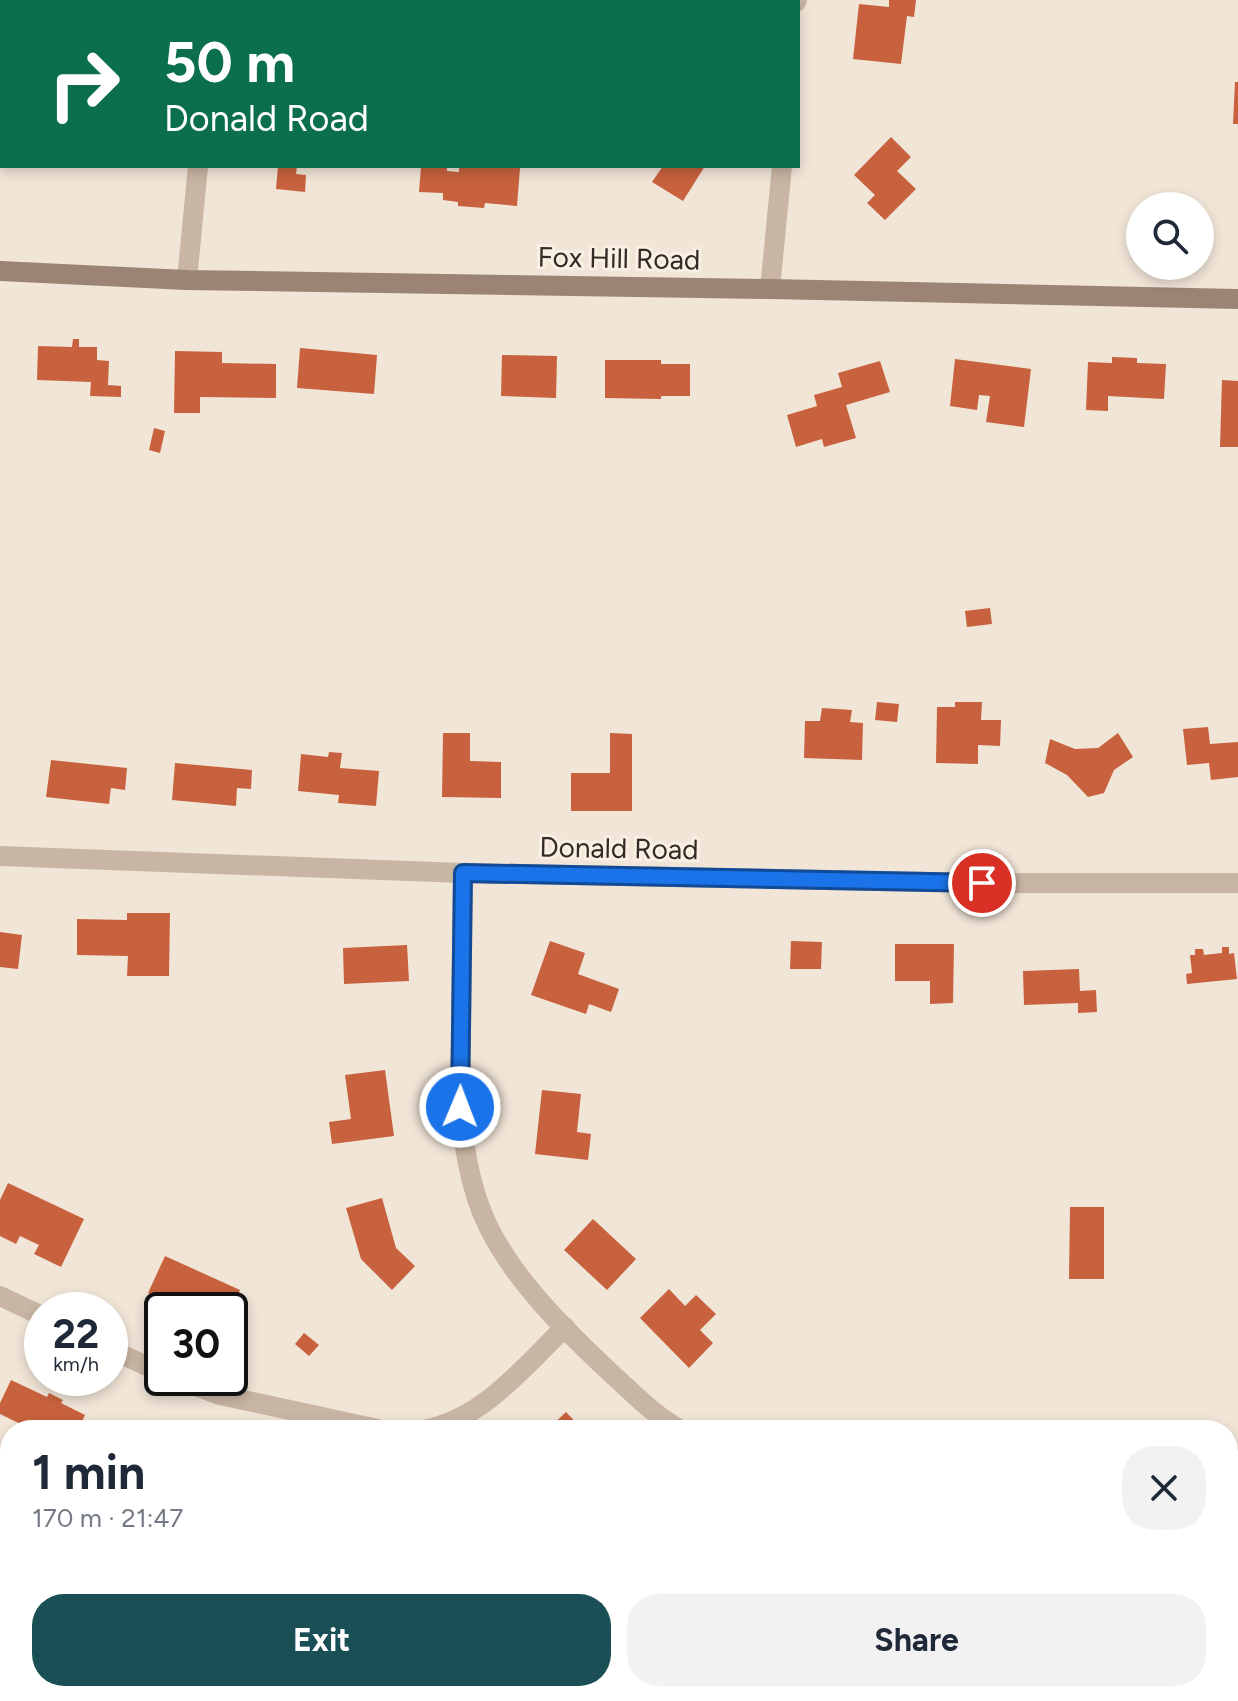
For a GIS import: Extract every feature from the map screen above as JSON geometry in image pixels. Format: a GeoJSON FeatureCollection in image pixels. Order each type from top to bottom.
{"type":"FeatureCollection","features":[{"type":"Feature","properties":{"kind":"street"},"geometry":{"type":"LineString","coordinates":[[187,280],[198,168]]}},
{"type":"Feature","properties":{"kind":"street"},"geometry":{"type":"LineString","coordinates":[[770,289],[782,168]]}},
{"type":"Feature","properties":{"kind":"street","name":"Fox Hill Road"},"geometry":{"type":"LineString","coordinates":[[0,271],[187,280],[1238,299]]}},
{"type":"Feature","properties":{"kind":"street","name":"Donald Road"},"geometry":{"type":"LineString","coordinates":[[0,856],[463,873],[982,883],[1238,883]]}},
{"type":"Feature","properties":{"kind":"street"},"geometry":{"type":"LineString","coordinates":[[463,873],[460,1107],[472,1180],[488,1225],[520,1278],[650,1410],[666,1420]]}},
{"type":"Feature","properties":{"kind":"street"},"geometry":{"type":"LineString","coordinates":[[0,1296],[24,1307]]}},
{"type":"Feature","properties":{"kind":"street"},"geometry":{"type":"LineString","coordinates":[[457,1420],[498,1392],[565,1327]]}},
{"type":"Feature","properties":{"kind":"street"},"geometry":{"type":"LineString","coordinates":[[224,1396],[331,1420]]}},
{"type":"Feature","properties":{"kind":"building"},"geometry":{"type":"Polygon","coordinates":[[[889,0],[916,0],[914,17],[907,16],[901,64],[853,59],[859,4],[889,7],[889,0]]]}},
{"type":"Feature","properties":{"kind":"building"},"geometry":{"type":"Polygon","coordinates":[[[1235,82],[1238,82],[1238,124],[1233,124],[1235,82]]]}},
{"type":"Feature","properties":{"kind":"building"},"geometry":{"type":"Polygon","coordinates":[[[891,137],[911,157],[897,171],[916,189],[885,220],[867,203],[875,195],[854,175],[891,137]]]}},
{"type":"Feature","properties":{"kind":"building"},"geometry":{"type":"Polygon","coordinates":[[[278,168],[297,168],[296,174],[306,175],[305,192],[276,189],[278,168]]]}},
{"type":"Feature","properties":{"kind":"building"},"geometry":{"type":"Polygon","coordinates":[[[421,168],[447,168],[447,171],[459,172],[459,168],[520,168],[517,206],[485,203],[484,208],[458,206],[458,202],[443,200],[443,193],[419,192],[421,168]]]}},
{"type":"Feature","properties":{"kind":"building"},"geometry":{"type":"Polygon","coordinates":[[[662,168],[704,168],[683,201],[652,182],[662,168]]]}},
{"type":"Feature","properties":{"kind":"building"},"geometry":{"type":"Polygon","coordinates":[[[73,339],[79,339],[79,347],[97,347],[97,360],[109,361],[108,385],[121,386],[121,397],[90,396],[91,382],[37,380],[38,346],[72,347],[73,339]]]}},
{"type":"Feature","properties":{"kind":"building"},"geometry":{"type":"Polygon","coordinates":[[[300,348],[377,355],[374,394],[297,388],[300,348]]]}},
{"type":"Feature","properties":{"kind":"building"},"geometry":{"type":"Polygon","coordinates":[[[175,351],[222,352],[222,363],[276,364],[276,398],[200,397],[200,413],[174,413],[175,351]]]}},
{"type":"Feature","properties":{"kind":"building"},"geometry":{"type":"Polygon","coordinates":[[[502,355],[557,356],[556,398],[501,396],[502,355]]]}},
{"type":"Feature","properties":{"kind":"building"},"geometry":{"type":"Polygon","coordinates":[[[1112,357],[1137,358],[1137,363],[1166,364],[1164,399],[1108,396],[1108,411],[1086,410],[1088,362],[1112,363],[1112,357]]]}},
{"type":"Feature","properties":{"kind":"building"},"geometry":{"type":"Polygon","coordinates":[[[955,359],[1031,369],[1024,427],[986,422],[990,396],[979,395],[977,410],[950,406],[955,359]]]}},
{"type":"Feature","properties":{"kind":"building"},"geometry":{"type":"Polygon","coordinates":[[[605,360],[661,360],[661,364],[690,364],[690,396],[605,398],[605,360]]]}},
{"type":"Feature","properties":{"kind":"building"},"geometry":{"type":"Polygon","coordinates":[[[880,361],[890,392],[846,405],[856,438],[824,447],[822,439],[796,447],[787,415],[817,406],[814,395],[842,387],[838,373],[880,361]]]}},
{"type":"Feature","properties":{"kind":"building"},"geometry":{"type":"Polygon","coordinates":[[[1222,380],[1238,381],[1238,447],[1220,447],[1222,380]]]}},
{"type":"Feature","properties":{"kind":"building"},"geometry":{"type":"Polygon","coordinates":[[[154,428],[165,431],[160,453],[149,450],[154,428]]]}},
{"type":"Feature","properties":{"kind":"building"},"geometry":{"type":"Polygon","coordinates":[[[990,608],[992,624],[967,627],[965,611],[990,608]]]}},
{"type":"Feature","properties":{"kind":"building"},"geometry":{"type":"Polygon","coordinates":[[[877,702],[899,704],[897,722],[875,720],[877,702]]]}},
{"type":"Feature","properties":{"kind":"building"},"geometry":{"type":"Polygon","coordinates":[[[955,702],[982,702],[981,720],[1001,720],[1000,746],[978,745],[978,764],[936,763],[937,707],[955,707],[955,702]]]}},
{"type":"Feature","properties":{"kind":"building"},"geometry":{"type":"Polygon","coordinates":[[[822,708],[852,710],[850,722],[863,723],[862,760],[804,758],[805,721],[820,721],[822,708]]]}},
{"type":"Feature","properties":{"kind":"building"},"geometry":{"type":"Polygon","coordinates":[[[1208,727],[1210,744],[1238,742],[1238,777],[1211,780],[1209,763],[1187,765],[1183,729],[1208,727]]]}},
{"type":"Feature","properties":{"kind":"building"},"geometry":{"type":"Polygon","coordinates":[[[443,733],[470,733],[470,761],[501,762],[501,798],[442,797],[443,733]]]}},
{"type":"Feature","properties":{"kind":"building"},"geometry":{"type":"Polygon","coordinates":[[[610,733],[632,734],[632,811],[571,811],[571,773],[610,773],[610,733]]]}},
{"type":"Feature","properties":{"kind":"building"},"geometry":{"type":"Polygon","coordinates":[[[1118,733],[1133,757],[1114,770],[1104,793],[1088,797],[1067,775],[1045,763],[1050,739],[1075,749],[1098,748],[1118,733]]]}},
{"type":"Feature","properties":{"kind":"building"},"geometry":{"type":"Polygon","coordinates":[[[329,752],[342,753],[340,768],[379,771],[376,806],[338,803],[339,795],[298,791],[301,754],[328,757],[329,752]]]}},
{"type":"Feature","properties":{"kind":"building"},"geometry":{"type":"Polygon","coordinates":[[[51,760],[127,768],[125,790],[111,788],[109,804],[46,797],[51,760]]]}},
{"type":"Feature","properties":{"kind":"building"},"geometry":{"type":"Polygon","coordinates":[[[175,763],[252,770],[251,789],[237,788],[236,806],[172,800],[175,763]]]}},
{"type":"Feature","properties":{"kind":"building"},"geometry":{"type":"Polygon","coordinates":[[[127,913],[170,913],[169,976],[127,976],[128,956],[77,955],[77,919],[127,920],[127,913]]]}},
{"type":"Feature","properties":{"kind":"building"},"geometry":{"type":"Polygon","coordinates":[[[0,932],[22,935],[18,969],[0,967],[0,932]]]}},
{"type":"Feature","properties":{"kind":"building"},"geometry":{"type":"Polygon","coordinates":[[[550,941],[585,953],[578,974],[619,989],[611,1012],[589,1004],[586,1014],[531,995],[550,941]]]}},
{"type":"Feature","properties":{"kind":"building"},"geometry":{"type":"Polygon","coordinates":[[[791,941],[822,942],[821,969],[790,969],[791,941]]]}},
{"type":"Feature","properties":{"kind":"building"},"geometry":{"type":"Polygon","coordinates":[[[895,944],[954,944],[953,1003],[930,1004],[930,981],[895,981],[895,944]]]}},
{"type":"Feature","properties":{"kind":"building"},"geometry":{"type":"Polygon","coordinates":[[[407,945],[409,981],[344,984],[343,948],[407,945]]]}},
{"type":"Feature","properties":{"kind":"building"},"geometry":{"type":"Polygon","coordinates":[[[1222,947],[1229,947],[1229,954],[1234,953],[1237,979],[1187,984],[1186,974],[1192,973],[1190,955],[1195,955],[1195,949],[1203,949],[1204,955],[1222,953],[1222,947]]]}},
{"type":"Feature","properties":{"kind":"building"},"geometry":{"type":"Polygon","coordinates":[[[1079,969],[1080,991],[1096,990],[1097,1012],[1078,1013],[1078,1003],[1024,1005],[1023,971],[1079,969]]]}},
{"type":"Feature","properties":{"kind":"building"},"geometry":{"type":"Polygon","coordinates":[[[385,1070],[394,1136],[332,1144],[329,1122],[351,1119],[345,1075],[385,1070]]]}},
{"type":"Feature","properties":{"kind":"building"},"geometry":{"type":"Polygon","coordinates":[[[542,1090],[581,1094],[577,1132],[591,1134],[588,1160],[535,1154],[542,1090]]]}},
{"type":"Feature","properties":{"kind":"building"},"geometry":{"type":"Polygon","coordinates":[[[8,1183],[84,1219],[61,1267],[34,1254],[39,1245],[20,1236],[16,1244],[0,1236],[0,1200],[8,1183]]]}},
{"type":"Feature","properties":{"kind":"building"},"geometry":{"type":"Polygon","coordinates":[[[382,1198],[396,1248],[415,1266],[392,1290],[361,1259],[346,1208],[382,1198]]]}},
{"type":"Feature","properties":{"kind":"building"},"geometry":{"type":"Polygon","coordinates":[[[1070,1207],[1104,1207],[1104,1279],[1069,1279],[1070,1207]]]}},
{"type":"Feature","properties":{"kind":"building"},"geometry":{"type":"Polygon","coordinates":[[[593,1219],[636,1259],[607,1290],[564,1250],[593,1219]]]}},
{"type":"Feature","properties":{"kind":"building"},"geometry":{"type":"Polygon","coordinates":[[[165,1256],[240,1290],[239,1292],[148,1292],[165,1256]]]}},
{"type":"Feature","properties":{"kind":"building"},"geometry":{"type":"Polygon","coordinates":[[[669,1289],[685,1306],[696,1295],[716,1314],[700,1330],[713,1343],[689,1368],[640,1318],[669,1289]]]}},
{"type":"Feature","properties":{"kind":"building"},"geometry":{"type":"Polygon","coordinates":[[[304,1333],[319,1345],[309,1356],[295,1344],[304,1333]]]}},
{"type":"Feature","properties":{"kind":"building"},"geometry":{"type":"Polygon","coordinates":[[[11,1380],[24,1386],[24,1396],[55,1396],[63,1400],[61,1403],[85,1415],[83,1420],[12,1420],[0,1414],[0,1403],[11,1380]]]}},
{"type":"Feature","properties":{"kind":"building"},"geometry":{"type":"Polygon","coordinates":[[[566,1412],[574,1420],[558,1420],[566,1412]]]}},
{"type":"Feature","properties":{"kind":"route"},"geometry":{"type":"LineString","coordinates":[[460,1107],[463,873],[982,883]]}}]}
